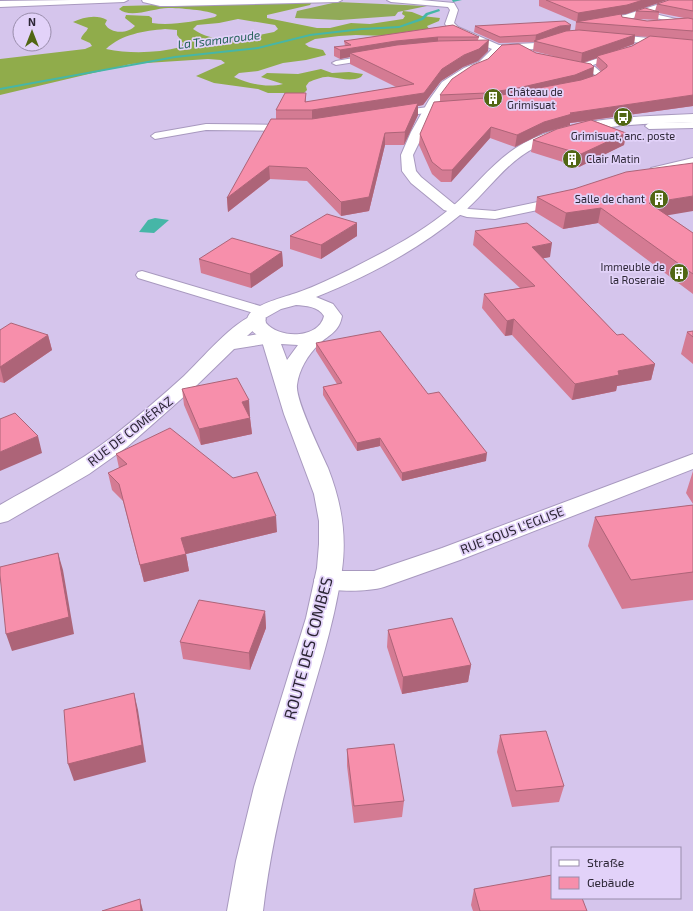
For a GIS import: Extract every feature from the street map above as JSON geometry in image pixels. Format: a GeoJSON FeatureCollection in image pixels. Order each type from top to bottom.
{"type":"FeatureCollection","features":[{"type":"Feature","properties":{"kind":"street"},"geometry":{"type":"LineString","coordinates":[[0,4],[60,4],[124,0]]}},
{"type":"Feature","properties":{"kind":"street"},"geometry":{"type":"LineString","coordinates":[[146,0],[174,4],[342,0]]}},
{"type":"Feature","properties":{"kind":"street"},"geometry":{"type":"LineString","coordinates":[[293,9],[338,0]]}},
{"type":"Feature","properties":{"kind":"street"},"geometry":{"type":"LineString","coordinates":[[392,0],[452,5],[454,10],[449,24],[456,29],[498,48],[536,46],[566,33]]}},
{"type":"Feature","properties":{"kind":"street"},"geometry":{"type":"LineString","coordinates":[[588,24],[642,13],[672,3],[691,2]]}},
{"type":"Feature","properties":{"kind":"street"},"geometry":{"type":"LineString","coordinates":[[671,18],[689,14]]}},
{"type":"Feature","properties":{"kind":"street"},"geometry":{"type":"LineString","coordinates":[[611,20],[639,24]]}},
{"type":"Feature","properties":{"kind":"street"},"geometry":{"type":"LineString","coordinates":[[653,25],[690,24]]}},
{"type":"Feature","properties":{"kind":"street"},"geometry":{"type":"LineString","coordinates":[[594,37],[693,45]]}},
{"type":"Feature","properties":{"kind":"street"},"geometry":{"type":"LineString","coordinates":[[498,48],[483,64],[446,84],[428,109],[407,156],[409,170],[416,180],[449,207],[475,214],[495,215],[535,208],[580,195]]}},
{"type":"Feature","properties":{"kind":"street","name":"ROUTE DES COMBES"},"geometry":{"type":"LineString","coordinates":[[246,911],[258,838],[272,779],[316,628],[327,580],[332,535],[327,497],[320,476],[295,418],[271,337],[259,326],[259,315],[275,304],[293,300],[356,273],[429,231],[457,210],[509,159],[529,145],[547,137],[583,128],[609,124],[693,118]]}},
{"type":"Feature","properties":{"kind":"street"},"geometry":{"type":"LineString","coordinates":[[641,175],[693,162]]}},
{"type":"Feature","properties":{"kind":"street","name":"ROUTE DES COMBES"},"geometry":{"type":"LineString","coordinates":[[287,387],[292,367],[297,356],[331,325],[334,305],[340,294],[356,273]]}},
{"type":"Feature","properties":{"kind":"street","name":"ROUTE DES COMBES"},"geometry":{"type":"LineString","coordinates":[[293,300],[308,301],[318,304],[327,308],[332,314]]}},
{"type":"Feature","properties":{"kind":"street","name":"RUE DE COMÉRAZ"},"geometry":{"type":"LineString","coordinates":[[0,516],[81,469],[119,442],[176,394],[259,315]]}},
{"type":"Feature","properties":{"kind":"street"},"geometry":{"type":"LineString","coordinates":[[228,344],[271,337],[297,339],[310,337],[321,333]]}},
{"type":"Feature","properties":{"kind":"street","name":"RUE SOUS L'EGLISE"},"geometry":{"type":"LineString","coordinates":[[327,580],[375,580],[451,554],[693,460]]}},
{"type":"Feature","properties":{"kind":"lane"},"geometry":{"type":"LineString","coordinates":[[642,13],[671,18],[690,24]]}},
{"type":"Feature","properties":{"kind":"lane"},"geometry":{"type":"LineString","coordinates":[[576,87],[591,82],[600,76],[592,69],[578,66],[630,50],[650,41]]}},
{"type":"Feature","properties":{"kind":"lane"},"geometry":{"type":"LineString","coordinates":[[483,48],[498,48]]}},
{"type":"Feature","properties":{"kind":"lane"},"geometry":{"type":"LineString","coordinates":[[518,48],[531,54]]}},
{"type":"Feature","properties":{"kind":"lane"},"geometry":{"type":"LineString","coordinates":[[336,63],[381,56]]}},
{"type":"Feature","properties":{"kind":"lane"},"geometry":{"type":"LineString","coordinates":[[388,116],[428,109],[457,107]]}},
{"type":"Feature","properties":{"kind":"lane"},"geometry":{"type":"LineString","coordinates":[[649,126],[693,125]]}},
{"type":"Feature","properties":{"kind":"lane"},"geometry":{"type":"LineString","coordinates":[[155,136],[206,127],[296,128]]}},
{"type":"Feature","properties":{"kind":"lane"},"geometry":{"type":"LineString","coordinates":[[142,275],[259,315]]}},
{"type":"Feature","properties":{"kind":"shaded area"},"geometry":{"type":"Polygon","coordinates":[[[171,0],[293,0],[312,2],[310,5],[267,15],[267,18],[317,28],[330,28],[351,23],[370,24],[403,19],[405,16],[402,14],[403,11],[412,12],[422,16],[440,18],[439,21],[427,26],[430,30],[387,36],[356,35],[315,39],[305,44],[309,47],[323,50],[326,55],[306,60],[283,63],[258,71],[239,73],[234,77],[246,82],[271,86],[283,84],[261,77],[267,73],[298,74],[321,69],[332,73],[349,72],[363,74],[361,77],[353,79],[327,77],[319,78],[309,82],[306,86],[307,90],[304,93],[268,93],[258,89],[214,83],[196,76],[225,63],[221,60],[208,59],[131,64],[0,95],[0,59],[85,49],[92,46],[90,43],[81,39],[88,28],[73,22],[77,20],[90,17],[103,18],[107,20],[105,24],[111,30],[124,32],[135,26],[125,18],[126,15],[149,16],[152,18],[152,23],[167,24],[184,23],[215,17],[217,15],[213,13],[179,8],[162,8],[136,13],[124,12],[119,9],[123,6],[160,5],[171,0]],[[238,19],[219,23],[197,25],[193,29],[212,37],[232,39],[274,32],[278,29],[275,25],[238,19]],[[165,29],[134,34],[119,40],[106,49],[125,52],[144,52],[163,51],[181,47],[183,43],[177,35],[177,30],[165,29]]]}},
{"type":"Feature","properties":{"kind":"shaded area"},"geometry":{"type":"Polygon","coordinates":[[[337,2],[427,6],[398,12],[395,16],[340,20],[295,18],[297,11],[337,2]]]}},
{"type":"Feature","properties":{"kind":"shaded area"},"geometry":{"type":"Polygon","coordinates":[[[155,218],[169,220],[154,233],[139,232],[148,220],[155,218]]]}},
{"type":"Feature","properties":{"kind":"building"},"geometry":{"type":"Polygon","coordinates":[[[546,0],[643,0],[627,5],[578,13],[546,0]]]}},
{"type":"Feature","properties":{"kind":"building"},"geometry":{"type":"Polygon","coordinates":[[[669,0],[693,0],[693,11],[657,4],[669,0]]]}},
{"type":"Feature","properties":{"kind":"building"},"geometry":{"type":"Polygon","coordinates":[[[645,8],[659,12],[636,11],[645,8]]]}},
{"type":"Feature","properties":{"kind":"building"},"geometry":{"type":"Polygon","coordinates":[[[621,14],[622,17],[647,21],[688,18],[693,19],[693,31],[576,22],[621,14]]]}},
{"type":"Feature","properties":{"kind":"building"},"geometry":{"type":"Polygon","coordinates":[[[565,21],[571,25],[560,26],[536,35],[500,37],[475,26],[565,21]]]}},
{"type":"Feature","properties":{"kind":"building"},"geometry":{"type":"Polygon","coordinates":[[[453,25],[479,37],[438,37],[396,41],[340,50],[334,47],[351,45],[344,41],[453,25]]]}},
{"type":"Feature","properties":{"kind":"building"},"geometry":{"type":"Polygon","coordinates":[[[579,30],[635,35],[582,53],[534,41],[566,31],[579,30]]]}},
{"type":"Feature","properties":{"kind":"building"},"geometry":{"type":"Polygon","coordinates":[[[650,36],[693,40],[693,95],[570,113],[572,114],[544,122],[517,135],[491,127],[452,170],[442,170],[432,162],[420,134],[434,102],[486,98],[581,80],[596,75],[607,67],[607,65],[597,56],[632,46],[650,36]]]}},
{"type":"Feature","properties":{"kind":"building"},"geometry":{"type":"Polygon","coordinates":[[[489,40],[479,49],[464,55],[442,69],[424,93],[312,110],[276,110],[285,93],[306,93],[305,102],[414,84],[350,53],[397,45],[439,41],[489,40]]]}},
{"type":"Feature","properties":{"kind":"building"},"geometry":{"type":"Polygon","coordinates":[[[519,44],[536,53],[591,64],[594,67],[575,75],[518,88],[486,93],[440,95],[452,79],[473,65],[488,59],[502,45],[519,44]]]}},
{"type":"Feature","properties":{"kind":"building"},"geometry":{"type":"Polygon","coordinates":[[[418,103],[405,132],[385,133],[369,197],[341,202],[307,168],[269,166],[227,198],[271,119],[312,119],[418,103]]]}},
{"type":"Feature","properties":{"kind":"building"},"geometry":{"type":"Polygon","coordinates":[[[591,120],[626,133],[581,154],[533,140],[557,129],[591,120]]]}},
{"type":"Feature","properties":{"kind":"building"},"geometry":{"type":"Polygon","coordinates":[[[693,163],[693,196],[649,203],[693,233],[693,274],[601,208],[566,213],[537,197],[574,189],[626,172],[693,163]]]}},
{"type":"Feature","properties":{"kind":"building"},"geometry":{"type":"Polygon","coordinates":[[[327,214],[357,223],[321,245],[290,236],[327,214]]]}},
{"type":"Feature","properties":{"kind":"building"},"geometry":{"type":"Polygon","coordinates":[[[527,223],[552,243],[532,247],[617,335],[623,334],[655,364],[618,371],[619,375],[575,384],[514,319],[507,321],[484,294],[535,286],[475,231],[527,223]]]}},
{"type":"Feature","properties":{"kind":"building"},"geometry":{"type":"Polygon","coordinates":[[[232,238],[282,252],[250,274],[199,259],[232,238]]]}},
{"type":"Feature","properties":{"kind":"building"},"geometry":{"type":"Polygon","coordinates":[[[11,323],[48,335],[0,367],[0,330],[11,323]]]}},
{"type":"Feature","properties":{"kind":"building"},"geometry":{"type":"Polygon","coordinates":[[[380,331],[428,394],[439,392],[487,453],[402,473],[380,438],[357,443],[323,387],[342,383],[316,343],[380,331]]]}},
{"type":"Feature","properties":{"kind":"building"},"geometry":{"type":"Polygon","coordinates":[[[693,331],[693,337],[687,332],[693,331]]]}},
{"type":"Feature","properties":{"kind":"building"},"geometry":{"type":"Polygon","coordinates":[[[237,378],[249,400],[242,402],[250,418],[199,429],[182,389],[237,378]]]}},
{"type":"Feature","properties":{"kind":"building"},"geometry":{"type":"Polygon","coordinates":[[[15,413],[38,436],[0,452],[0,419],[15,413]]]}},
{"type":"Feature","properties":{"kind":"building"},"geometry":{"type":"Polygon","coordinates":[[[170,428],[233,478],[257,472],[276,516],[181,538],[186,554],[140,565],[119,484],[108,473],[127,464],[116,454],[170,428]]]}},
{"type":"Feature","properties":{"kind":"building"},"geometry":{"type":"Polygon","coordinates":[[[693,505],[693,572],[631,580],[595,517],[693,505]]]}},
{"type":"Feature","properties":{"kind":"building"},"geometry":{"type":"Polygon","coordinates":[[[58,553],[69,617],[6,634],[0,567],[58,553]]]}},
{"type":"Feature","properties":{"kind":"building"},"geometry":{"type":"Polygon","coordinates":[[[199,600],[265,611],[249,653],[180,642],[199,600]]]}},
{"type":"Feature","properties":{"kind":"building"},"geometry":{"type":"Polygon","coordinates":[[[452,618],[471,665],[403,677],[388,630],[452,618]]]}},
{"type":"Feature","properties":{"kind":"building"},"geometry":{"type":"Polygon","coordinates":[[[134,693],[142,745],[68,764],[64,710],[134,693]]]}},
{"type":"Feature","properties":{"kind":"building"},"geometry":{"type":"Polygon","coordinates":[[[546,731],[564,786],[516,791],[500,735],[546,731]]]}},
{"type":"Feature","properties":{"kind":"building"},"geometry":{"type":"Polygon","coordinates":[[[394,744],[404,801],[354,806],[347,749],[394,744]]]}},
{"type":"Feature","properties":{"kind":"building"},"geometry":{"type":"Polygon","coordinates":[[[551,875],[551,899],[582,899],[587,911],[480,911],[474,889],[551,875]]]}},
{"type":"Feature","properties":{"kind":"building"},"geometry":{"type":"Polygon","coordinates":[[[140,899],[141,911],[102,911],[140,899]]]}},
{"type":"Feature","properties":{"kind":"waterway","name":"La Tsamaroude"},"geometry":{"type":"LineString","coordinates":[[453,1],[460,0]]}},
{"type":"Feature","properties":{"kind":"waterway","name":"La Tsamaroude"},"geometry":{"type":"LineString","coordinates":[[0,89],[175,57],[258,48],[310,35],[362,29],[399,27],[422,19],[427,14],[439,10]]}},
{"type":"Feature","properties":{"kind":"place","name":"Château de Grimisuat"},"geometry":{"type":"Point","coordinates":[493,98]}},
{"type":"Feature","properties":{"kind":"place","name":"Grimisuat, anc. poste"},"geometry":{"type":"Point","coordinates":[623,117]}},
{"type":"Feature","properties":{"kind":"place","name":"Clair Matin"},"geometry":{"type":"Point","coordinates":[572,159]}},
{"type":"Feature","properties":{"kind":"place","name":"Salle de chant"},"geometry":{"type":"Point","coordinates":[659,199]}},
{"type":"Feature","properties":{"kind":"place","name":"Immeuble de la Roseraie"},"geometry":{"type":"Point","coordinates":[679,273]}}]}
